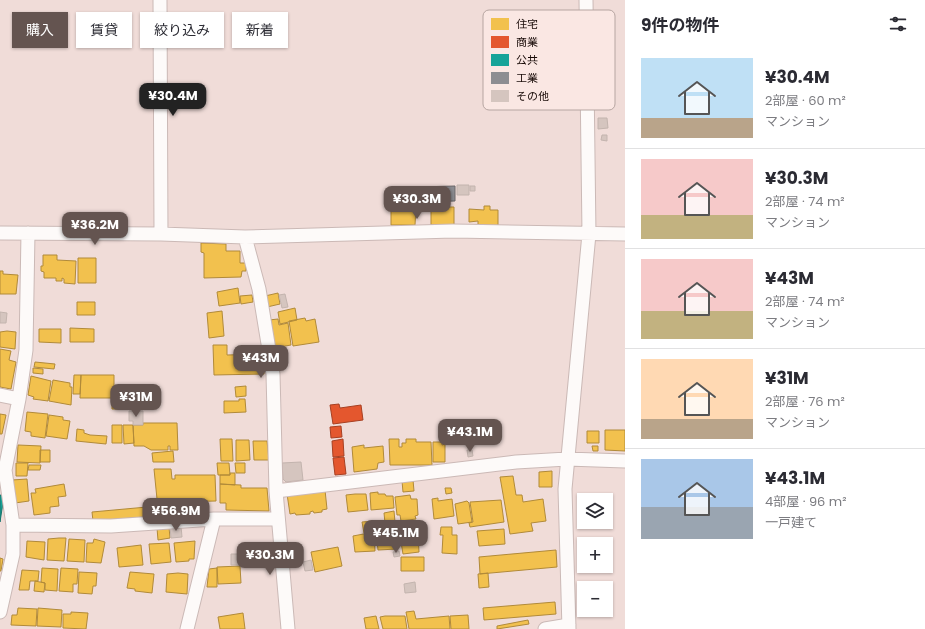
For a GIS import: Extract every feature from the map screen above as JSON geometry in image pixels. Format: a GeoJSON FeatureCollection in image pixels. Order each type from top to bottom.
{"type":"FeatureCollection","features":[{"type":"Feature","properties":{"kind":"street"},"geometry":{"type":"LineString","coordinates":[[160,0],[161,234]]}},
{"type":"Feature","properties":{"kind":"street"},"geometry":{"type":"LineString","coordinates":[[586,0],[586,10]]}},
{"type":"Feature","properties":{"kind":"street"},"geometry":{"type":"LineString","coordinates":[[545,629],[569,627],[565,489],[589,234],[587,110]]}},
{"type":"Feature","properties":{"kind":"street"},"geometry":{"type":"LineString","coordinates":[[0,233],[161,234],[245,237],[453,231],[625,234]]}},
{"type":"Feature","properties":{"kind":"street"},"geometry":{"type":"LineString","coordinates":[[0,612],[13,554],[13,525],[5,470],[19,399],[26,350],[28,233]]}},
{"type":"Feature","properties":{"kind":"street"},"geometry":{"type":"LineString","coordinates":[[245,237],[259,290],[273,374],[276,491],[288,629]]}},
{"type":"Feature","properties":{"kind":"street"},"geometry":{"type":"LineString","coordinates":[[0,395],[19,399]]}},
{"type":"Feature","properties":{"kind":"street"},"geometry":{"type":"LineString","coordinates":[[276,491],[516,462],[567,459],[625,462]]}},
{"type":"Feature","properties":{"kind":"street"},"geometry":{"type":"LineString","coordinates":[[13,525],[110,526],[214,519],[278,519]]}},
{"type":"Feature","properties":{"kind":"street"},"geometry":{"type":"LineString","coordinates":[[187,629],[214,519]]}},
{"type":"Feature","properties":{"kind":"building: 住宅"},"geometry":{"type":"Polygon","coordinates":[[[484,206],[490,206],[490,210],[498,210],[498,226],[478,226],[478,221],[469,222],[469,209],[484,210],[484,206]]]}},
{"type":"Feature","properties":{"kind":"building: 住宅"},"geometry":{"type":"Polygon","coordinates":[[[391,207],[416,207],[415,225],[391,225],[391,207]]]}},
{"type":"Feature","properties":{"kind":"building: 住宅"},"geometry":{"type":"Polygon","coordinates":[[[431,207],[454,207],[454,225],[431,225],[431,207]]]}},
{"type":"Feature","properties":{"kind":"building: 住宅"},"geometry":{"type":"Polygon","coordinates":[[[201,243],[226,244],[226,251],[240,251],[240,263],[246,263],[246,271],[242,271],[241,277],[204,278],[204,253],[201,252],[201,243]]]}},
{"type":"Feature","properties":{"kind":"building: 住宅"},"geometry":{"type":"Polygon","coordinates":[[[43,255],[57,255],[57,260],[76,261],[75,284],[64,283],[64,279],[62,278],[62,281],[56,281],[56,278],[44,278],[44,272],[41,271],[41,266],[43,266],[43,255]]]}},
{"type":"Feature","properties":{"kind":"building: 住宅"},"geometry":{"type":"Polygon","coordinates":[[[78,258],[96,258],[96,283],[78,283],[78,258]]]}},
{"type":"Feature","properties":{"kind":"building: 住宅"},"geometry":{"type":"Polygon","coordinates":[[[0,271],[3,271],[3,274],[18,275],[16,294],[0,294],[0,271]]]}},
{"type":"Feature","properties":{"kind":"building: 住宅"},"geometry":{"type":"Polygon","coordinates":[[[238,288],[240,303],[219,306],[217,292],[238,288]]]}},
{"type":"Feature","properties":{"kind":"building: 住宅"},"geometry":{"type":"Polygon","coordinates":[[[278,293],[280,304],[267,307],[265,296],[278,293]]]}},
{"type":"Feature","properties":{"kind":"building: 住宅"},"geometry":{"type":"Polygon","coordinates":[[[252,295],[253,302],[241,304],[240,296],[252,295]]]}},
{"type":"Feature","properties":{"kind":"building: 住宅"},"geometry":{"type":"Polygon","coordinates":[[[77,302],[95,302],[95,315],[77,315],[77,302]]]}},
{"type":"Feature","properties":{"kind":"building: 住宅"},"geometry":{"type":"Polygon","coordinates":[[[295,308],[297,320],[280,324],[278,312],[295,308]]]}},
{"type":"Feature","properties":{"kind":"building: 住宅"},"geometry":{"type":"Polygon","coordinates":[[[222,311],[224,336],[209,338],[207,313],[222,311]]]}},
{"type":"Feature","properties":{"kind":"building: 住宅"},"geometry":{"type":"Polygon","coordinates":[[[305,318],[306,321],[315,319],[319,342],[293,346],[289,321],[305,318]]]}},
{"type":"Feature","properties":{"kind":"building: 住宅"},"geometry":{"type":"Polygon","coordinates":[[[278,319],[279,325],[288,323],[291,345],[274,348],[269,320],[278,319]]]}},
{"type":"Feature","properties":{"kind":"building: 住宅"},"geometry":{"type":"Polygon","coordinates":[[[70,328],[94,329],[94,342],[70,342],[70,328]]]}},
{"type":"Feature","properties":{"kind":"building: 住宅"},"geometry":{"type":"Polygon","coordinates":[[[39,329],[61,329],[61,343],[39,342],[39,329]]]}},
{"type":"Feature","properties":{"kind":"building: 住宅"},"geometry":{"type":"Polygon","coordinates":[[[0,332],[16,332],[15,349],[0,347],[0,332]]]}},
{"type":"Feature","properties":{"kind":"building: 住宅"},"geometry":{"type":"Polygon","coordinates":[[[213,345],[227,345],[227,355],[263,354],[264,374],[214,375],[213,345]]]}},
{"type":"Feature","properties":{"kind":"building: 住宅"},"geometry":{"type":"Polygon","coordinates":[[[0,349],[11,351],[9,360],[16,362],[11,389],[0,387],[0,349]]]}},
{"type":"Feature","properties":{"kind":"building: 住宅"},"geometry":{"type":"Polygon","coordinates":[[[35,362],[55,364],[54,369],[34,367],[35,362]]]}},
{"type":"Feature","properties":{"kind":"building: 住宅"},"geometry":{"type":"Polygon","coordinates":[[[33,368],[43,369],[43,374],[33,373],[33,368]]]}},
{"type":"Feature","properties":{"kind":"building: 住宅"},"geometry":{"type":"Polygon","coordinates":[[[74,375],[81,375],[80,394],[73,394],[74,375]]]}},
{"type":"Feature","properties":{"kind":"building: 住宅"},"geometry":{"type":"Polygon","coordinates":[[[81,375],[114,375],[114,398],[80,398],[81,375]]]}},
{"type":"Feature","properties":{"kind":"building: 住宅"},"geometry":{"type":"Polygon","coordinates":[[[31,376],[51,381],[48,401],[33,399],[34,397],[28,395],[31,376]]]}},
{"type":"Feature","properties":{"kind":"building: 住宅"},"geometry":{"type":"Polygon","coordinates":[[[53,380],[70,383],[70,387],[72,387],[71,405],[49,401],[53,380]]]}},
{"type":"Feature","properties":{"kind":"building: 住宅"},"geometry":{"type":"Polygon","coordinates":[[[246,386],[246,396],[236,397],[235,387],[246,386]]]}},
{"type":"Feature","properties":{"kind":"building: 住宅"},"geometry":{"type":"Polygon","coordinates":[[[239,399],[245,399],[246,412],[224,413],[224,401],[239,401],[239,399]]]}},
{"type":"Feature","properties":{"kind":"building: 住宅"},"geometry":{"type":"Polygon","coordinates":[[[112,401],[124,401],[124,409],[112,409],[112,401]]]}},
{"type":"Feature","properties":{"kind":"building: 住宅"},"geometry":{"type":"Polygon","coordinates":[[[27,412],[48,414],[45,438],[31,436],[31,432],[25,431],[27,412]]]}},
{"type":"Feature","properties":{"kind":"building: 住宅"},"geometry":{"type":"Polygon","coordinates":[[[0,414],[6,415],[2,434],[0,434],[0,414]]]}},
{"type":"Feature","properties":{"kind":"building: 住宅"},"geometry":{"type":"Polygon","coordinates":[[[49,415],[63,417],[63,420],[70,421],[67,439],[46,436],[49,415]]]}},
{"type":"Feature","properties":{"kind":"building: 住宅"},"geometry":{"type":"Polygon","coordinates":[[[143,423],[177,423],[178,450],[170,450],[170,446],[168,446],[168,450],[151,450],[144,446],[134,446],[133,425],[143,425],[143,423]]]}},
{"type":"Feature","properties":{"kind":"building: 住宅"},"geometry":{"type":"Polygon","coordinates":[[[112,425],[122,425],[122,443],[112,443],[112,425]]]}},
{"type":"Feature","properties":{"kind":"building: 住宅"},"geometry":{"type":"Polygon","coordinates":[[[123,425],[133,425],[134,443],[124,444],[123,425]]]}},
{"type":"Feature","properties":{"kind":"building: 住宅"},"geometry":{"type":"Polygon","coordinates":[[[77,429],[84,430],[84,433],[90,435],[107,436],[106,444],[76,441],[77,429]]]}},
{"type":"Feature","properties":{"kind":"building: 住宅"},"geometry":{"type":"Polygon","coordinates":[[[605,430],[625,430],[625,451],[605,450],[605,430]]]}},
{"type":"Feature","properties":{"kind":"building: 住宅"},"geometry":{"type":"Polygon","coordinates":[[[587,431],[599,431],[599,443],[587,443],[587,431]]]}},
{"type":"Feature","properties":{"kind":"building: 住宅"},"geometry":{"type":"Polygon","coordinates":[[[220,439],[232,439],[233,461],[221,461],[220,439]]]}},
{"type":"Feature","properties":{"kind":"building: 住宅"},"geometry":{"type":"Polygon","coordinates":[[[389,439],[399,439],[399,447],[402,447],[402,443],[406,443],[406,439],[416,439],[416,442],[431,442],[432,465],[390,465],[389,439]]]}},
{"type":"Feature","properties":{"kind":"building: 住宅"},"geometry":{"type":"Polygon","coordinates":[[[236,440],[249,440],[250,460],[236,461],[236,440]]]}},
{"type":"Feature","properties":{"kind":"building: 住宅"},"geometry":{"type":"Polygon","coordinates":[[[253,441],[267,441],[269,460],[254,460],[253,441]]]}},
{"type":"Feature","properties":{"kind":"building: 住宅"},"geometry":{"type":"Polygon","coordinates":[[[433,442],[442,442],[442,445],[445,444],[445,462],[433,462],[433,442]]]}},
{"type":"Feature","properties":{"kind":"building: 住宅"},"geometry":{"type":"Polygon","coordinates":[[[18,445],[41,446],[40,463],[17,462],[18,445]]]}},
{"type":"Feature","properties":{"kind":"building: 住宅"},"geometry":{"type":"Polygon","coordinates":[[[364,445],[364,448],[383,446],[384,462],[378,463],[377,469],[354,472],[352,447],[364,445]]]}},
{"type":"Feature","properties":{"kind":"building: 住宅"},"geometry":{"type":"Polygon","coordinates":[[[592,446],[598,446],[598,451],[593,451],[592,446]]]}},
{"type":"Feature","properties":{"kind":"building: 住宅"},"geometry":{"type":"Polygon","coordinates":[[[40,450],[50,450],[50,462],[40,462],[40,450]]]}},
{"type":"Feature","properties":{"kind":"building: 住宅"},"geometry":{"type":"Polygon","coordinates":[[[173,451],[174,462],[153,462],[152,453],[173,451]]]}},
{"type":"Feature","properties":{"kind":"building: 住宅"},"geometry":{"type":"Polygon","coordinates":[[[16,463],[28,463],[27,476],[16,476],[16,463]]]}},
{"type":"Feature","properties":{"kind":"building: 住宅"},"geometry":{"type":"Polygon","coordinates":[[[217,463],[229,463],[230,475],[218,475],[217,463]]]}},
{"type":"Feature","properties":{"kind":"building: 住宅"},"geometry":{"type":"Polygon","coordinates":[[[235,463],[245,463],[245,473],[236,473],[235,463]]]}},
{"type":"Feature","properties":{"kind":"building: 住宅"},"geometry":{"type":"Polygon","coordinates":[[[29,465],[41,465],[40,470],[28,470],[29,465]]]}},
{"type":"Feature","properties":{"kind":"building: 住宅"},"geometry":{"type":"Polygon","coordinates":[[[154,469],[171,469],[172,479],[175,479],[175,475],[215,475],[216,501],[175,502],[175,499],[157,499],[154,469]]]}},
{"type":"Feature","properties":{"kind":"building: 住宅"},"geometry":{"type":"Polygon","coordinates":[[[552,471],[552,487],[539,487],[539,472],[552,471]]]}},
{"type":"Feature","properties":{"kind":"building: 住宅"},"geometry":{"type":"Polygon","coordinates":[[[230,473],[235,473],[235,485],[220,484],[220,475],[230,475],[230,473]]]}},
{"type":"Feature","properties":{"kind":"building: 住宅"},"geometry":{"type":"Polygon","coordinates":[[[513,476],[516,495],[522,495],[523,502],[543,499],[546,521],[531,523],[533,531],[510,534],[500,477],[513,476]]]}},
{"type":"Feature","properties":{"kind":"building: 住宅"},"geometry":{"type":"Polygon","coordinates":[[[27,479],[29,501],[15,503],[12,480],[27,479]]]}},
{"type":"Feature","properties":{"kind":"building: 住宅"},"geometry":{"type":"Polygon","coordinates":[[[413,480],[414,491],[403,492],[402,481],[413,480]]]}},
{"type":"Feature","properties":{"kind":"building: 住宅"},"geometry":{"type":"Polygon","coordinates":[[[64,484],[66,496],[58,497],[59,506],[50,507],[50,513],[34,515],[31,493],[36,493],[35,489],[64,484]]]}},
{"type":"Feature","properties":{"kind":"building: 住宅"},"geometry":{"type":"Polygon","coordinates":[[[220,484],[241,485],[241,488],[267,488],[269,511],[226,510],[226,503],[220,503],[220,484]]]}},
{"type":"Feature","properties":{"kind":"building: 住宅"},"geometry":{"type":"Polygon","coordinates":[[[445,488],[451,488],[452,493],[446,494],[445,488]]]}},
{"type":"Feature","properties":{"kind":"building: 住宅"},"geometry":{"type":"Polygon","coordinates":[[[325,490],[327,509],[322,510],[322,512],[314,513],[313,511],[310,512],[310,514],[290,514],[287,494],[325,490]]]}},
{"type":"Feature","properties":{"kind":"building: 住宅"},"geometry":{"type":"Polygon","coordinates":[[[378,492],[378,494],[393,496],[394,508],[371,510],[370,493],[378,492]]]}},
{"type":"Feature","properties":{"kind":"building: 住宅"},"geometry":{"type":"Polygon","coordinates":[[[366,494],[368,510],[348,512],[346,495],[366,494]]]}},
{"type":"Feature","properties":{"kind":"building: 住宅"},"geometry":{"type":"Polygon","coordinates":[[[410,495],[411,499],[417,499],[418,515],[415,516],[416,519],[401,521],[400,515],[397,515],[395,497],[410,495]]]}},
{"type":"Feature","properties":{"kind":"building: 住宅"},"geometry":{"type":"Polygon","coordinates":[[[438,498],[438,501],[452,499],[454,516],[434,519],[432,499],[438,498]]]}},
{"type":"Feature","properties":{"kind":"building: 住宅"},"geometry":{"type":"Polygon","coordinates":[[[501,500],[504,522],[470,527],[469,523],[473,522],[470,502],[501,500]]]}},
{"type":"Feature","properties":{"kind":"building: 住宅"},"geometry":{"type":"Polygon","coordinates":[[[467,501],[469,503],[472,522],[458,524],[455,504],[467,501]]]}},
{"type":"Feature","properties":{"kind":"building: 住宅"},"geometry":{"type":"Polygon","coordinates":[[[158,506],[159,516],[93,521],[92,512],[158,506]]]}},
{"type":"Feature","properties":{"kind":"building: 住宅"},"geometry":{"type":"Polygon","coordinates":[[[394,511],[395,522],[385,523],[384,513],[394,511]]]}},
{"type":"Feature","properties":{"kind":"building: 住宅"},"geometry":{"type":"Polygon","coordinates":[[[373,521],[374,532],[364,533],[362,522],[373,521]]]}},
{"type":"Feature","properties":{"kind":"building: 住宅"},"geometry":{"type":"Polygon","coordinates":[[[411,522],[411,528],[400,529],[400,523],[411,522]]]}},
{"type":"Feature","properties":{"kind":"building: 住宅"},"geometry":{"type":"Polygon","coordinates":[[[169,527],[170,538],[158,540],[157,528],[169,527]]]}},
{"type":"Feature","properties":{"kind":"building: 住宅"},"geometry":{"type":"Polygon","coordinates":[[[441,527],[452,527],[452,535],[457,535],[457,554],[442,553],[443,535],[440,535],[441,527]]]}},
{"type":"Feature","properties":{"kind":"building: 住宅"},"geometry":{"type":"Polygon","coordinates":[[[504,529],[505,544],[479,546],[477,531],[504,529]]]}},
{"type":"Feature","properties":{"kind":"building: 住宅"},"geometry":{"type":"Polygon","coordinates":[[[376,531],[385,531],[389,535],[396,534],[397,549],[378,550],[376,531]]]}},
{"type":"Feature","properties":{"kind":"building: 住宅"},"geometry":{"type":"Polygon","coordinates":[[[374,532],[375,551],[355,552],[353,536],[374,532]]]}},
{"type":"Feature","properties":{"kind":"building: 住宅"},"geometry":{"type":"Polygon","coordinates":[[[418,534],[419,552],[403,554],[400,536],[418,534]]]}},
{"type":"Feature","properties":{"kind":"building: 住宅"},"geometry":{"type":"Polygon","coordinates":[[[66,538],[64,561],[47,560],[48,539],[66,538]]]}},
{"type":"Feature","properties":{"kind":"building: 住宅"},"geometry":{"type":"Polygon","coordinates":[[[69,539],[85,540],[84,562],[67,561],[69,539]]]}},
{"type":"Feature","properties":{"kind":"building: 住宅"},"geometry":{"type":"Polygon","coordinates":[[[94,539],[105,542],[101,563],[86,562],[87,543],[93,543],[94,539]]]}},
{"type":"Feature","properties":{"kind":"building: 住宅"},"geometry":{"type":"Polygon","coordinates":[[[27,541],[45,542],[44,560],[26,557],[27,541]]]}},
{"type":"Feature","properties":{"kind":"building: 住宅"},"geometry":{"type":"Polygon","coordinates":[[[195,541],[194,559],[176,562],[174,543],[195,541]]]}},
{"type":"Feature","properties":{"kind":"building: 住宅"},"geometry":{"type":"Polygon","coordinates":[[[169,543],[171,562],[151,564],[149,544],[169,543]]]}},
{"type":"Feature","properties":{"kind":"building: 住宅"},"geometry":{"type":"Polygon","coordinates":[[[141,545],[143,565],[119,567],[117,548],[141,545]]]}},
{"type":"Feature","properties":{"kind":"building: 住宅"},"geometry":{"type":"Polygon","coordinates":[[[338,547],[342,566],[315,572],[311,552],[338,547]]]}},
{"type":"Feature","properties":{"kind":"building: 住宅"},"geometry":{"type":"Polygon","coordinates":[[[556,550],[557,567],[480,574],[479,557],[556,550]]]}},
{"type":"Feature","properties":{"kind":"building: 住宅"},"geometry":{"type":"Polygon","coordinates":[[[401,557],[424,557],[424,571],[401,571],[401,557]]]}},
{"type":"Feature","properties":{"kind":"building: 住宅"},"geometry":{"type":"Polygon","coordinates":[[[0,558],[3,559],[1,571],[0,571],[0,558]]]}},
{"type":"Feature","properties":{"kind":"building: 住宅"},"geometry":{"type":"Polygon","coordinates":[[[240,566],[241,583],[218,584],[217,567],[240,566]]]}},
{"type":"Feature","properties":{"kind":"building: 住宅"},"geometry":{"type":"Polygon","coordinates":[[[42,568],[58,569],[57,591],[45,590],[45,583],[41,582],[42,568]]]}},
{"type":"Feature","properties":{"kind":"building: 住宅"},"geometry":{"type":"Polygon","coordinates":[[[61,568],[78,569],[77,584],[73,584],[73,592],[59,591],[61,568]]]}},
{"type":"Feature","properties":{"kind":"building: 住宅"},"geometry":{"type":"Polygon","coordinates":[[[217,568],[217,587],[207,587],[209,569],[217,568]]]}},
{"type":"Feature","properties":{"kind":"building: 住宅"},"geometry":{"type":"Polygon","coordinates":[[[22,570],[39,571],[38,581],[30,581],[29,590],[19,590],[22,570]]]}},
{"type":"Feature","properties":{"kind":"building: 住宅"},"geometry":{"type":"Polygon","coordinates":[[[79,572],[97,573],[96,586],[93,586],[92,594],[78,593],[79,572]]]}},
{"type":"Feature","properties":{"kind":"building: 住宅"},"geometry":{"type":"Polygon","coordinates":[[[130,572],[154,574],[152,593],[135,591],[135,589],[127,588],[130,572]]]}},
{"type":"Feature","properties":{"kind":"building: 住宅"},"geometry":{"type":"Polygon","coordinates":[[[488,573],[489,587],[479,588],[478,574],[488,573]]]}},
{"type":"Feature","properties":{"kind":"building: 住宅"},"geometry":{"type":"Polygon","coordinates":[[[167,574],[188,574],[187,594],[166,592],[167,574]]]}},
{"type":"Feature","properties":{"kind":"building: 住宅"},"geometry":{"type":"Polygon","coordinates":[[[35,581],[45,583],[44,592],[34,591],[35,581]]]}},
{"type":"Feature","properties":{"kind":"building: 住宅"},"geometry":{"type":"Polygon","coordinates":[[[555,602],[556,614],[484,620],[483,608],[555,602]]]}},
{"type":"Feature","properties":{"kind":"building: 住宅"},"geometry":{"type":"Polygon","coordinates":[[[18,608],[37,609],[36,626],[11,625],[12,615],[17,615],[18,608]]]}},
{"type":"Feature","properties":{"kind":"building: 住宅"},"geometry":{"type":"Polygon","coordinates":[[[38,608],[62,610],[61,627],[37,626],[38,608]]]}},
{"type":"Feature","properties":{"kind":"building: 住宅"},"geometry":{"type":"Polygon","coordinates":[[[414,611],[416,619],[449,616],[450,629],[409,629],[406,612],[414,611]]]}},
{"type":"Feature","properties":{"kind":"building: 住宅"},"geometry":{"type":"Polygon","coordinates":[[[71,612],[88,613],[86,629],[63,628],[63,614],[71,614],[71,612]]]}},
{"type":"Feature","properties":{"kind":"building: 住宅"},"geometry":{"type":"Polygon","coordinates":[[[243,613],[245,629],[220,629],[218,617],[243,613]]]}},
{"type":"Feature","properties":{"kind":"building: 住宅"},"geometry":{"type":"Polygon","coordinates":[[[468,615],[469,629],[451,629],[450,616],[468,615]]]}},
{"type":"Feature","properties":{"kind":"building: 住宅"},"geometry":{"type":"Polygon","coordinates":[[[376,616],[379,629],[366,629],[364,618],[376,616]]]}},
{"type":"Feature","properties":{"kind":"building: 住宅"},"geometry":{"type":"Polygon","coordinates":[[[405,616],[407,629],[383,629],[380,617],[405,616]]]}},
{"type":"Feature","properties":{"kind":"building: 住宅"},"geometry":{"type":"Polygon","coordinates":[[[528,620],[529,624],[497,629],[497,626],[528,620]]]}},
{"type":"Feature","properties":{"kind":"building: 商業"},"geometry":{"type":"Polygon","coordinates":[[[339,404],[340,408],[361,405],[363,420],[333,424],[330,405],[339,404]]]}},
{"type":"Feature","properties":{"kind":"building: 商業"},"geometry":{"type":"Polygon","coordinates":[[[341,426],[342,437],[331,438],[330,427],[341,426]]]}},
{"type":"Feature","properties":{"kind":"building: 商業"},"geometry":{"type":"Polygon","coordinates":[[[343,439],[344,456],[333,457],[332,441],[343,439]]]}},
{"type":"Feature","properties":{"kind":"building: 商業"},"geometry":{"type":"Polygon","coordinates":[[[344,457],[346,474],[335,475],[333,458],[344,457]]]}},
{"type":"Feature","properties":{"kind":"building: 公共"},"geometry":{"type":"Polygon","coordinates":[[[0,495],[4,496],[0,522],[0,495]]]}},
{"type":"Feature","properties":{"kind":"building: 工業"},"geometry":{"type":"Polygon","coordinates":[[[455,186],[455,201],[419,202],[418,187],[455,186]]]}},
{"type":"Feature","properties":{"kind":"building: その他"},"geometry":{"type":"Polygon","coordinates":[[[598,118],[607,118],[608,128],[598,129],[598,118]]]}},
{"type":"Feature","properties":{"kind":"building: その他"},"geometry":{"type":"Polygon","coordinates":[[[602,135],[607,135],[607,141],[601,140],[602,135]]]}},
{"type":"Feature","properties":{"kind":"building: その他"},"geometry":{"type":"Polygon","coordinates":[[[457,185],[469,185],[469,195],[457,195],[457,185]]]}},
{"type":"Feature","properties":{"kind":"building: その他"},"geometry":{"type":"Polygon","coordinates":[[[470,186],[475,186],[475,191],[470,191],[470,186]]]}},
{"type":"Feature","properties":{"kind":"building: その他"},"geometry":{"type":"Polygon","coordinates":[[[285,294],[288,307],[282,308],[279,295],[285,294]]]}},
{"type":"Feature","properties":{"kind":"building: その他"},"geometry":{"type":"Polygon","coordinates":[[[0,312],[7,313],[6,323],[0,323],[0,312]]]}},
{"type":"Feature","properties":{"kind":"building: その他"},"geometry":{"type":"Polygon","coordinates":[[[129,411],[143,411],[143,425],[133,425],[133,421],[129,421],[129,411]]]}},
{"type":"Feature","properties":{"kind":"building: その他"},"geometry":{"type":"Polygon","coordinates":[[[467,450],[472,450],[473,456],[468,457],[467,450]]]}},
{"type":"Feature","properties":{"kind":"building: その他"},"geometry":{"type":"Polygon","coordinates":[[[301,462],[303,480],[286,482],[283,479],[282,463],[301,462]]]}},
{"type":"Feature","properties":{"kind":"building: その他"},"geometry":{"type":"Polygon","coordinates":[[[159,501],[164,501],[165,506],[159,507],[159,501]]]}},
{"type":"Feature","properties":{"kind":"building: その他"},"geometry":{"type":"Polygon","coordinates":[[[181,526],[182,537],[171,538],[170,527],[181,526]]]}},
{"type":"Feature","properties":{"kind":"building: その他"},"geometry":{"type":"Polygon","coordinates":[[[399,551],[400,556],[394,557],[393,552],[399,551]]]}},
{"type":"Feature","properties":{"kind":"building: その他"},"geometry":{"type":"Polygon","coordinates":[[[231,554],[242,554],[242,565],[231,565],[231,554]]]}},
{"type":"Feature","properties":{"kind":"building: その他"},"geometry":{"type":"Polygon","coordinates":[[[311,560],[313,570],[305,571],[303,562],[311,560]]]}},
{"type":"Feature","properties":{"kind":"building: その他"},"geometry":{"type":"Polygon","coordinates":[[[415,582],[416,592],[405,593],[404,584],[415,582]]]}}]}
